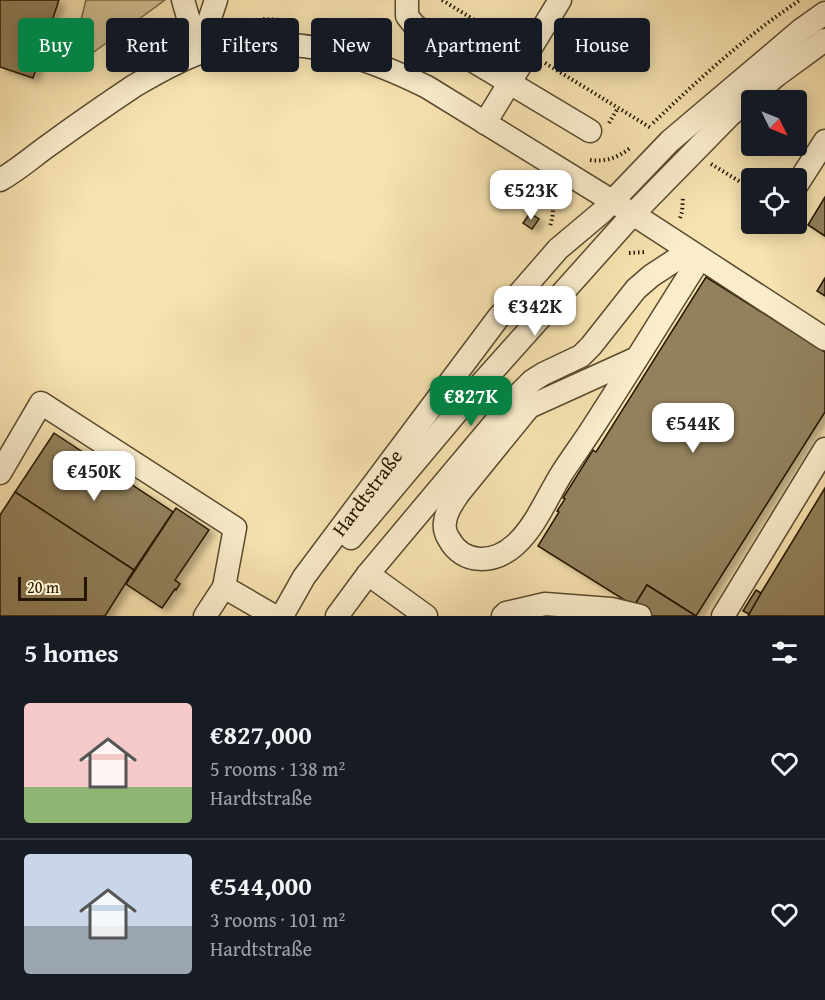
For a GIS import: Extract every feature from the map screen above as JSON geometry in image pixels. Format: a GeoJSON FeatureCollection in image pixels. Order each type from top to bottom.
{"type":"FeatureCollection","features":[{"type":"Feature","properties":{"kind":"street"},"geometry":{"type":"LineString","coordinates":[[183,0],[192,32],[201,42]]}},
{"type":"Feature","properties":{"kind":"street"},"geometry":{"type":"LineString","coordinates":[[210,18],[216,0]]}},
{"type":"Feature","properties":{"kind":"street"},"geometry":{"type":"LineString","coordinates":[[406,0],[407,16],[415,26],[590,131]]}},
{"type":"Feature","properties":{"kind":"street"},"geometry":{"type":"LineString","coordinates":[[485,123],[560,0]]}},
{"type":"Feature","properties":{"kind":"street"},"geometry":{"type":"LineString","coordinates":[[607,207],[670,141],[801,30],[825,13]]}},
{"type":"Feature","properties":{"kind":"street","name":"Hardtstraße"},"geometry":{"type":"LineString","coordinates":[[283,616],[314,584],[471,394],[633,214],[729,116],[777,75],[825,40]]}},
{"type":"Feature","properties":{"kind":"street"},"geometry":{"type":"LineString","coordinates":[[299,45],[324,48],[394,71],[427,87],[485,123],[580,168],[607,207],[633,214],[825,339]]}},
{"type":"Feature","properties":{"kind":"street"},"geometry":{"type":"LineString","coordinates":[[0,180],[135,86],[169,67],[201,53]]}},
{"type":"Feature","properties":{"kind":"street"},"geometry":{"type":"LineString","coordinates":[[807,175],[819,164],[825,141]]}},
{"type":"Feature","properties":{"kind":"street","name":"Hardtstraße"},"geometry":{"type":"LineString","coordinates":[[385,497],[464,388],[591,242],[607,207]]}},
{"type":"Feature","properties":{"kind":"street","name":"Hardtstraße"},"geometry":{"type":"LineString","coordinates":[[283,616],[304,577],[498,318],[558,249],[607,207]]}},
{"type":"Feature","properties":{"kind":"street"},"geometry":{"type":"LineString","coordinates":[[637,358],[530,407],[450,507],[445,523],[447,536],[454,548],[466,557],[480,560],[499,556],[514,546],[528,529],[637,358],[694,254]]}},
{"type":"Feature","properties":{"kind":"street"},"geometry":{"type":"LineString","coordinates":[[337,616],[368,574],[518,395],[543,374],[581,356],[636,289],[651,276],[694,254]]}},
{"type":"Feature","properties":{"kind":"street"},"geometry":{"type":"LineString","coordinates":[[0,473],[41,403],[235,528],[224,587],[205,616]]}},
{"type":"Feature","properties":{"kind":"street"},"geometry":{"type":"LineString","coordinates":[[723,616],[825,449]]}},
{"type":"Feature","properties":{"kind":"street"},"geometry":{"type":"LineString","coordinates":[[368,574],[426,616]]}},
{"type":"Feature","properties":{"kind":"street"},"geometry":{"type":"LineString","coordinates":[[224,587],[274,616]]}},
{"type":"Feature","properties":{"kind":"street"},"geometry":{"type":"LineString","coordinates":[[506,615],[545,604],[611,609],[639,616]]}},
{"type":"Feature","properties":{"kind":"path"},"geometry":{"type":"LineString","coordinates":[[643,134],[738,44],[800,0]]}},
{"type":"Feature","properties":{"kind":"path"},"geometry":{"type":"LineString","coordinates":[[580,168],[615,157],[636,141]]}},
{"type":"Feature","properties":{"kind":"path"},"geometry":{"type":"LineString","coordinates":[[705,160],[741,182]]}},
{"type":"Feature","properties":{"kind":"path"},"geometry":{"type":"LineString","coordinates":[[542,185],[553,206],[554,215],[548,231]]}},
{"type":"Feature","properties":{"kind":"shaded area"},"geometry":{"type":"Polygon","coordinates":[[[86,0],[165,0],[140,18],[106,18],[106,43],[94,52],[94,18],[81,18],[86,0]]]}},
{"type":"Feature","properties":{"kind":"building"},"geometry":{"type":"Polygon","coordinates":[[[0,0],[59,0],[53,18],[18,18],[18,72],[35,72],[33,78],[0,67],[0,0]]]}},
{"type":"Feature","properties":{"kind":"building"},"geometry":{"type":"Polygon","coordinates":[[[825,197],[825,236],[808,225],[825,197]]]}},
{"type":"Feature","properties":{"kind":"building"},"geometry":{"type":"Polygon","coordinates":[[[530,213],[539,219],[532,229],[523,223],[530,213]]]}},
{"type":"Feature","properties":{"kind":"building"},"geometry":{"type":"Polygon","coordinates":[[[706,277],[825,352],[825,412],[696,616],[647,585],[634,606],[538,546],[559,512],[557,511],[565,499],[563,498],[593,450],[596,452],[706,277]]]}},
{"type":"Feature","properties":{"kind":"building"},"geometry":{"type":"Polygon","coordinates":[[[825,278],[825,296],[817,291],[825,278]]]}},
{"type":"Feature","properties":{"kind":"building"},"geometry":{"type":"Polygon","coordinates":[[[54,433],[173,512],[134,570],[15,492],[54,433]]]}},
{"type":"Feature","properties":{"kind":"building"},"geometry":{"type":"Polygon","coordinates":[[[825,488],[825,616],[748,616],[761,593],[825,488]]]}},
{"type":"Feature","properties":{"kind":"building"},"geometry":{"type":"Polygon","coordinates":[[[15,492],[134,570],[105,616],[0,616],[0,515],[15,492]]]}},
{"type":"Feature","properties":{"kind":"building"},"geometry":{"type":"Polygon","coordinates":[[[176,508],[209,530],[175,580],[180,584],[162,608],[126,584],[176,508]]]}},
{"type":"Feature","properties":{"kind":"building"},"geometry":{"type":"Polygon","coordinates":[[[647,585],[696,616],[650,616],[634,606],[647,585]]]}},
{"type":"Feature","properties":{"kind":"building"},"geometry":{"type":"Polygon","coordinates":[[[756,590],[761,593],[749,614],[743,611],[756,590]]]}}]}
